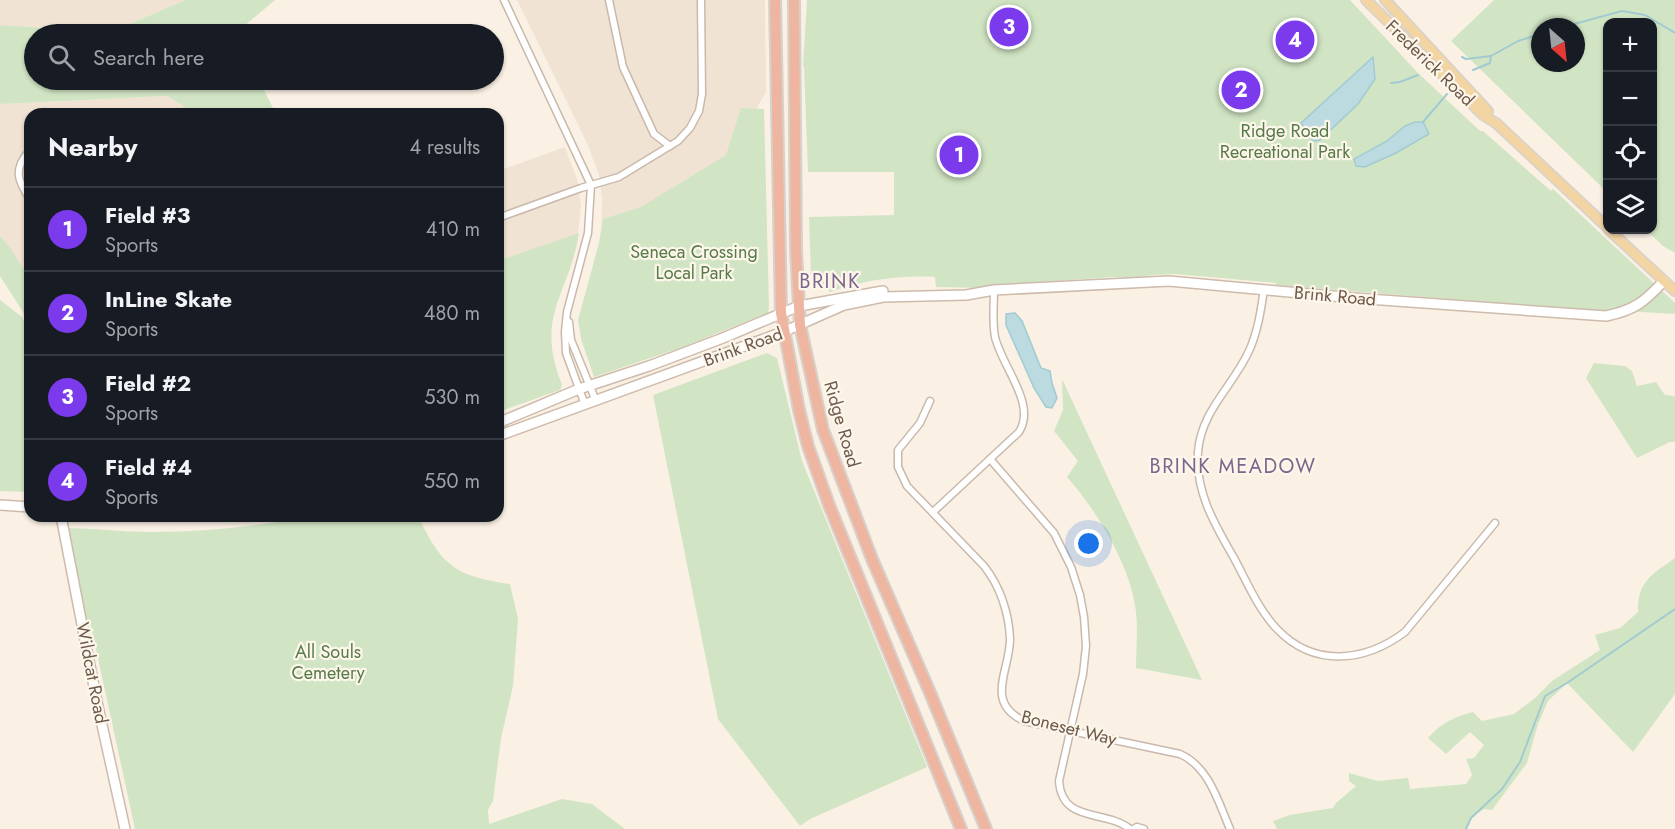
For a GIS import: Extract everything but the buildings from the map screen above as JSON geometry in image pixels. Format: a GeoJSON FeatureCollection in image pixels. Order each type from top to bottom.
{"type":"FeatureCollection","features":[{"type":"Feature","properties":{"kind":"highway","name":"Ridge Road"},"geometry":{"type":"LineString","coordinates":[[775,0],[781,313],[783,332],[808,446],[829,505],[961,829]]}},
{"type":"Feature","properties":{"kind":"highway","name":"Ridge Road"},"geometry":{"type":"LineString","coordinates":[[794,0],[796,250],[800,325],[823,430],[872,559],[931,694],[986,829]]}},
{"type":"Feature","properties":{"kind":"main road","name":"Frederick Road"},"geometry":{"type":"LineString","coordinates":[[1366,0],[1483,115],[1496,123],[1603,224]]}},
{"type":"Feature","properties":{"kind":"main road","name":"Frederick Road"},"geometry":{"type":"LineString","coordinates":[[1385,0],[1489,112],[1496,123]]}},
{"type":"Feature","properties":{"kind":"main road","name":"Frederick Road"},"geometry":{"type":"LineString","coordinates":[[1613,234],[1675,291]]}},
{"type":"Feature","properties":{"kind":"main road","name":"Brink Road"},"geometry":{"type":"LineString","coordinates":[[504,420],[579,389],[660,362],[799,306],[878,291],[994,290],[1169,281],[1354,298],[1606,316],[1636,307],[1664,281]]}},
{"type":"Feature","properties":{"kind":"main road","name":"Brink Road"},"geometry":{"type":"LineString","coordinates":[[504,434],[783,332],[830,310],[883,297],[966,295],[994,290]]}},
{"type":"Feature","properties":{"kind":"main road"},"geometry":{"type":"LineString","coordinates":[[0,505],[24,507]]}},
{"type":"Feature","properties":{"kind":"main road","name":"Wildcat Road"},"geometry":{"type":"LineString","coordinates":[[62,522],[97,702],[125,829]]}},
{"type":"Feature","properties":{"kind":"street"},"geometry":{"type":"LineString","coordinates":[[504,0],[591,185],[588,233],[567,312],[565,332],[566,353],[585,405]]}},
{"type":"Feature","properties":{"kind":"street"},"geometry":{"type":"LineString","coordinates":[[609,0],[623,67],[654,134],[670,146]]}},
{"type":"Feature","properties":{"kind":"street"},"geometry":{"type":"LineString","coordinates":[[504,216],[619,177],[670,146],[690,128],[701,104],[700,0]]}},
{"type":"Feature","properties":{"kind":"street"},"geometry":{"type":"LineString","coordinates":[[24,157],[18,173],[20,185],[24,191]]}},
{"type":"Feature","properties":{"kind":"street"},"geometry":{"type":"LineString","coordinates":[[1264,289],[1260,317],[1250,350],[1215,403],[1206,421],[1198,454],[1198,478],[1209,514],[1262,609],[1277,629],[1293,643],[1320,654],[1341,657],[1355,656],[1390,643],[1405,632],[1495,523]]}},
{"type":"Feature","properties":{"kind":"street"},"geometry":{"type":"LineString","coordinates":[[933,512],[1018,432],[1025,414],[1023,401],[1003,360],[995,336],[994,290]]}},
{"type":"Feature","properties":{"kind":"street"},"geometry":{"type":"LineString","coordinates":[[567,312],[571,340],[596,401]]}},
{"type":"Feature","properties":{"kind":"street","name":"Boneset Way"},"geometry":{"type":"LineString","coordinates":[[930,401],[920,423],[898,450],[898,467],[907,486],[992,577],[1000,592],[1010,637],[1001,683],[1001,693],[1008,709],[1015,716],[1024,720],[1180,754],[1191,759],[1205,775],[1230,829]]}},
{"type":"Feature","properties":{"kind":"street"},"geometry":{"type":"LineString","coordinates":[[990,459],[1054,533],[1071,567],[1080,595],[1086,646],[1083,675],[1059,781],[1062,795],[1074,810],[1116,820],[1131,829],[1137,827],[1144,829]]}},
{"type":"Feature","properties":{"kind":"shaded area"},"geometry":{"type":"Polygon","coordinates":[[[0,0],[185,0],[130,24],[0,25],[0,0]]]}},
{"type":"Feature","properties":{"kind":"shaded area"},"geometry":{"type":"Polygon","coordinates":[[[517,0],[765,0],[766,92],[727,162],[646,213],[601,229],[602,200],[599,175],[587,143],[517,0]]]}},
{"type":"Feature","properties":{"kind":"shaded area"},"geometry":{"type":"Polygon","coordinates":[[[167,96],[186,108],[24,108],[24,278],[0,244],[0,104],[167,96]]]}},
{"type":"Feature","properties":{"kind":"shaded area"},"geometry":{"type":"Polygon","coordinates":[[[565,147],[577,179],[581,206],[578,235],[504,262],[504,169],[565,147]]]}},
{"type":"Feature","properties":{"kind":"green space"},"geometry":{"type":"Polygon","coordinates":[[[185,0],[275,0],[247,24],[130,24],[185,0]]]}},
{"type":"Feature","properties":{"kind":"green space","name":"Ridge Road Recreational Park"},"geometry":{"type":"Polygon","coordinates":[[[807,0],[1350,0],[1417,72],[1480,131],[1483,131],[1551,191],[1553,189],[1675,303],[1675,314],[1596,311],[1275,285],[1277,283],[1175,274],[1026,283],[1027,289],[936,287],[935,277],[908,277],[869,281],[830,292],[811,275],[809,217],[894,215],[894,172],[808,172],[803,66],[807,0]]]}},
{"type":"Feature","properties":{"kind":"green space"},"geometry":{"type":"Polygon","coordinates":[[[1494,0],[1675,0],[1675,253],[1650,234],[1657,234],[1657,18],[1603,18],[1603,188],[1451,41],[1494,0]]]}},
{"type":"Feature","properties":{"kind":"green space"},"geometry":{"type":"Polygon","coordinates":[[[0,25],[24,26],[24,90],[264,90],[273,108],[186,108],[167,96],[0,104],[0,25]]]}},
{"type":"Feature","properties":{"kind":"green space","name":"Seneca Crossing Local Park"},"geometry":{"type":"Polygon","coordinates":[[[741,108],[764,109],[768,313],[683,347],[594,377],[581,339],[578,320],[599,243],[603,219],[641,207],[726,155],[741,108]]]}},
{"type":"Feature","properties":{"kind":"green space","name":"Seneca Crossing Local Park"},"geometry":{"type":"Polygon","coordinates":[[[579,233],[552,323],[551,341],[554,361],[562,385],[560,390],[504,410],[504,259],[579,233]]]}},
{"type":"Feature","properties":{"kind":"green space"},"geometry":{"type":"Polygon","coordinates":[[[0,236],[24,270],[24,314],[0,276],[0,236]]]}},
{"type":"Feature","properties":{"kind":"green space"},"geometry":{"type":"Polygon","coordinates":[[[0,300],[22,317],[24,322],[24,492],[0,491],[0,300]]]}},
{"type":"Feature","properties":{"kind":"green space"},"geometry":{"type":"Polygon","coordinates":[[[767,353],[777,358],[802,461],[927,767],[810,819],[800,826],[718,719],[653,395],[767,353]]]}},
{"type":"Feature","properties":{"kind":"green space"},"geometry":{"type":"Polygon","coordinates":[[[1594,363],[1625,366],[1632,371],[1637,386],[1656,382],[1665,395],[1675,396],[1675,442],[1670,442],[1637,458],[1586,378],[1594,363]]]}},
{"type":"Feature","properties":{"kind":"green space"},"geometry":{"type":"Polygon","coordinates":[[[1062,379],[1202,680],[1136,668],[1136,612],[1127,576],[1101,523],[1067,477],[1078,461],[1054,431],[1063,410],[1062,379]]]}},
{"type":"Feature","properties":{"kind":"green space","name":"All Souls Cemetery"},"geometry":{"type":"Polygon","coordinates":[[[273,522],[421,522],[435,547],[452,566],[476,577],[510,584],[518,619],[513,686],[501,738],[493,801],[488,810],[489,824],[562,799],[592,804],[625,829],[135,829],[91,626],[81,619],[63,528],[172,532],[273,522]]]}},
{"type":"Feature","properties":{"kind":"green space"},"geometry":{"type":"Polygon","coordinates":[[[1675,558],[1675,694],[1633,752],[1567,683],[1548,701],[1538,724],[1527,763],[1492,810],[1484,809],[1471,818],[1466,829],[1277,829],[1273,821],[1290,815],[1333,808],[1356,786],[1349,781],[1349,773],[1378,781],[1408,778],[1410,789],[1466,784],[1472,775],[1466,759],[1474,758],[1484,745],[1470,732],[1446,754],[1428,738],[1448,721],[1473,712],[1482,721],[1514,714],[1552,681],[1600,650],[1595,635],[1620,628],[1638,612],[1638,601],[1643,586],[1653,574],[1675,558]]]}},
{"type":"Feature","properties":{"kind":"water"},"geometry":{"type":"Polygon","coordinates":[[[1373,57],[1375,79],[1358,104],[1320,140],[1313,141],[1301,123],[1373,57]]]}},
{"type":"Feature","properties":{"kind":"water"},"geometry":{"type":"Polygon","coordinates":[[[1415,122],[1423,122],[1429,134],[1365,167],[1356,166],[1354,159],[1415,122]]]}},
{"type":"Feature","properties":{"kind":"water"},"geometry":{"type":"Polygon","coordinates":[[[1015,313],[1022,321],[1041,368],[1050,371],[1057,398],[1052,408],[1046,407],[1034,388],[1006,325],[1006,314],[1015,313]]]}},
{"type":"Feature","properties":{"kind":"waterway"},"geometry":{"type":"LineString","coordinates":[[1585,21],[1622,11],[1645,15],[1675,33]]}},
{"type":"Feature","properties":{"kind":"waterway"},"geometry":{"type":"LineString","coordinates":[[1473,70],[1490,63],[1491,56],[1518,41],[1531,37]]}},
{"type":"Feature","properties":{"kind":"waterway"},"geometry":{"type":"LineString","coordinates":[[1462,57],[1466,59],[1491,56]]}},
{"type":"Feature","properties":{"kind":"waterway"},"geometry":{"type":"LineString","coordinates":[[1391,83],[1418,75]]}},
{"type":"Feature","properties":{"kind":"waterway"},"geometry":{"type":"LineString","coordinates":[[1423,122],[1447,94]]}},
{"type":"Feature","properties":{"kind":"waterway"},"geometry":{"type":"LineString","coordinates":[[1466,829],[1471,818],[1502,789],[1520,762],[1545,696],[1675,609]]}},
{"type":"Feature","properties":{"kind":"place","name":"Field #2"},"geometry":{"type":"Point","coordinates":[1009,27]}},
{"type":"Feature","properties":{"kind":"place","name":"Field #4"},"geometry":{"type":"Point","coordinates":[1295,40]}},
{"type":"Feature","properties":{"kind":"place","name":"InLine Skate"},"geometry":{"type":"Point","coordinates":[1241,90]}},
{"type":"Feature","properties":{"kind":"place","name":"Field #3"},"geometry":{"type":"Point","coordinates":[959,155]}},
{"type":"Feature","properties":{"kind":"district","name":"BRINK"},"geometry":{"type":"Point","coordinates":[830,281]}},
{"type":"Feature","properties":{"kind":"district","name":"BRINK MEADOW"},"geometry":{"type":"Point","coordinates":[1233,466]}}]}
